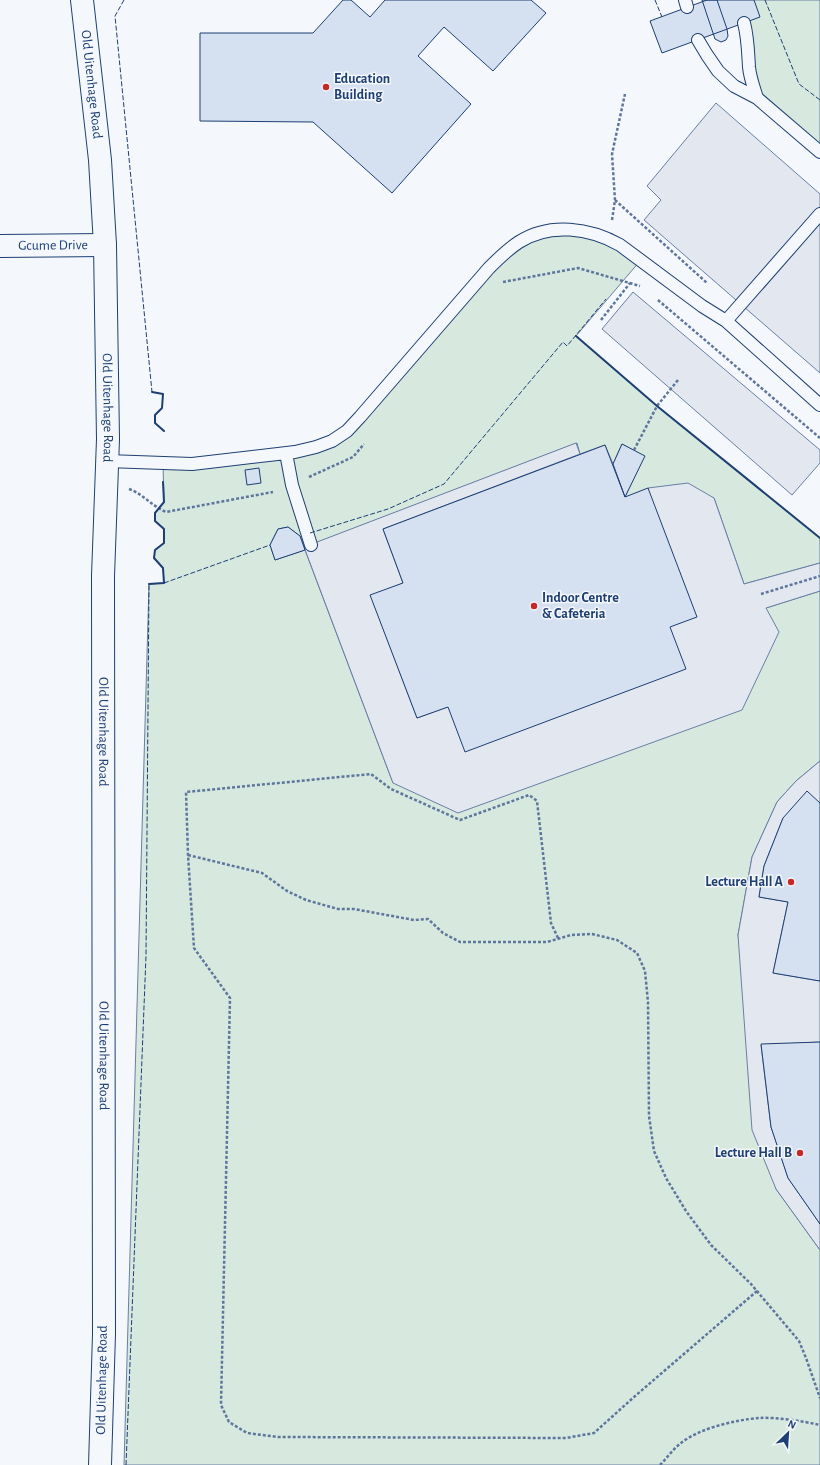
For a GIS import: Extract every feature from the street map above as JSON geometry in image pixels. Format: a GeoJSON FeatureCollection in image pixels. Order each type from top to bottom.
{"type":"FeatureCollection","features":[{"type":"Feature","properties":{"kind":"street","name":"Old Uitenhage Road"},"geometry":{"type":"LineString","coordinates":[[82,0],[100,160],[105,245],[108,439],[103,576],[104,1334],[100,1465]]}},
{"type":"Feature","properties":{"kind":"street","name":"Gcume Drive"},"geometry":{"type":"LineString","coordinates":[[0,246],[105,245]]}},
{"type":"Feature","properties":{"kind":"lane"},"geometry":{"type":"LineString","coordinates":[[744,23],[748,38],[749,68],[752,84],[757,98]]}},
{"type":"Feature","properties":{"kind":"lane"},"geometry":{"type":"LineString","coordinates":[[698,40],[718,71],[734,86],[757,98],[820,152]]}},
{"type":"Feature","properties":{"kind":"lane"},"geometry":{"type":"LineString","coordinates":[[726,321],[820,214]]}},
{"type":"Feature","properties":{"kind":"lane"},"geometry":{"type":"LineString","coordinates":[[106,472],[286,453],[316,447],[332,441],[347,431],[389,386],[489,268],[501,256],[520,241],[534,235],[554,230],[572,230],[595,234],[609,239],[629,251],[696,302],[726,321],[820,405]]}},
{"type":"Feature","properties":{"kind":"lane"},"geometry":{"type":"LineString","coordinates":[[286,453],[292,485],[311,545]]}},
{"type":"Feature","properties":{"kind":"path"},"geometry":{"type":"LineString","coordinates":[[609,239],[615,200],[612,154],[625,94]]}},
{"type":"Feature","properties":{"kind":"path"},"geometry":{"type":"LineString","coordinates":[[496,283],[578,268],[643,287]]}},
{"type":"Feature","properties":{"kind":"path"},"geometry":{"type":"LineString","coordinates":[[601,320],[630,283]]}},
{"type":"Feature","properties":{"kind":"path"},"geometry":{"type":"LineString","coordinates":[[654,297],[820,438]]}},
{"type":"Feature","properties":{"kind":"path"},"geometry":{"type":"LineString","coordinates":[[634,450],[657,406],[678,380]]}},
{"type":"Feature","properties":{"kind":"path"},"geometry":{"type":"LineString","coordinates":[[106,472],[137,492],[158,509],[166,512],[272,492],[292,485],[353,457],[368,439]]}},
{"type":"Feature","properties":{"kind":"path"},"geometry":{"type":"LineString","coordinates":[[761,594],[820,576]]}},
{"type":"Feature","properties":{"kind":"path"},"geometry":{"type":"LineString","coordinates":[[558,938],[551,923],[537,801],[529,795],[460,820],[391,789],[372,774],[186,792],[188,855],[194,948],[230,998],[221,1405],[229,1422],[247,1433],[278,1437],[566,1438],[594,1433],[757,1291]]}},
{"type":"Feature","properties":{"kind":"path"},"geometry":{"type":"LineString","coordinates":[[188,855],[262,873],[287,891],[306,900],[338,909],[354,909],[414,920],[428,919],[443,933],[460,942],[547,942],[571,935],[592,934],[617,940],[637,953],[645,971],[648,1002],[649,1110],[654,1151],[666,1178],[686,1211],[711,1245],[757,1291],[799,1341],[820,1398]]}},
{"type":"Feature","properties":{"kind":"path"},"geometry":{"type":"LineString","coordinates":[[660,1465],[682,1443],[701,1432],[728,1423],[760,1418],[804,1421],[820,1425]]}},
{"type":"Feature","properties":{"kind":"shaded area"},"geometry":{"type":"Polygon","coordinates":[[[754,0],[820,0],[820,152],[757,98],[744,23],[754,0]]]}},
{"type":"Feature","properties":{"kind":"shaded area"},"geometry":{"type":"Polygon","coordinates":[[[716,103],[820,194],[820,373],[644,220],[661,200],[647,186],[716,103]]]}},
{"type":"Feature","properties":{"kind":"shaded area"},"geometry":{"type":"Polygon","coordinates":[[[595,234],[640,261],[576,336],[657,406],[820,538],[820,563],[744,584],[714,498],[625,497],[644,456],[622,444],[613,464],[605,445],[580,454],[577,443],[311,545],[304,547],[300,536],[288,527],[278,529],[270,545],[275,560],[305,550],[393,783],[766,608],[820,591],[820,761],[796,781],[777,802],[752,857],[738,935],[776,1189],[820,1250],[820,1465],[124,1465],[149,584],[164,583],[163,568],[154,558],[155,550],[164,543],[164,529],[155,521],[155,513],[164,502],[163,464],[332,441],[489,268],[534,235],[595,234]]]}},
{"type":"Feature","properties":{"kind":"shaded area"},"geometry":{"type":"Polygon","coordinates":[[[633,292],[820,450],[820,463],[792,495],[602,329],[633,292]]]}},
{"type":"Feature","properties":{"kind":"shaded area"},"geometry":{"type":"Polygon","coordinates":[[[576,443],[580,454],[383,529],[403,583],[371,596],[417,718],[670,627],[648,488],[688,483],[714,498],[744,584],[820,563],[820,591],[766,608],[779,632],[742,710],[458,813],[393,783],[304,547],[576,443]]]}},
{"type":"Feature","properties":{"kind":"shaded area"},"geometry":{"type":"Polygon","coordinates":[[[820,761],[820,803],[783,818],[764,866],[759,897],[788,902],[773,973],[820,981],[820,1042],[761,1045],[771,1127],[788,1178],[820,1224],[820,1250],[776,1189],[752,1130],[738,935],[752,857],[777,802],[796,781],[820,761]]]}},
{"type":"Feature","properties":{"kind":"building","name":"Education Building"},"geometry":{"type":"Polygon","coordinates":[[[343,0],[351,0],[370,17],[385,0],[531,0],[546,13],[493,71],[444,27],[418,56],[471,104],[392,193],[313,122],[200,121],[200,33],[313,33],[343,0]]]}},
{"type":"Feature","properties":{"kind":"building"},"geometry":{"type":"Polygon","coordinates":[[[702,0],[717,0],[727,29],[728,36],[726,40],[721,42],[715,39],[702,0]]]}},
{"type":"Feature","properties":{"kind":"building"},"geometry":{"type":"Polygon","coordinates":[[[707,0],[754,0],[760,17],[662,53],[650,21],[707,0]]]}},
{"type":"Feature","properties":{"kind":"building"},"geometry":{"type":"Polygon","coordinates":[[[622,444],[645,456],[625,497],[613,464],[622,444]]]}},
{"type":"Feature","properties":{"kind":"building","name":"Indoor Centre & Cafeteria"},"geometry":{"type":"Polygon","coordinates":[[[605,445],[625,497],[648,488],[697,617],[670,627],[686,669],[465,752],[448,707],[417,718],[370,595],[403,583],[383,529],[605,445]]]}},
{"type":"Feature","properties":{"kind":"building"},"geometry":{"type":"Polygon","coordinates":[[[259,468],[261,483],[247,485],[245,470],[259,468]]]}},
{"type":"Feature","properties":{"kind":"building"},"geometry":{"type":"Polygon","coordinates":[[[288,527],[300,536],[305,550],[275,560],[270,545],[278,529],[288,527]]]}},
{"type":"Feature","properties":{"kind":"building","name":"Lecture Hall A"},"geometry":{"type":"Polygon","coordinates":[[[807,791],[820,803],[820,981],[773,973],[788,902],[759,897],[764,866],[783,818],[807,791]]]}},
{"type":"Feature","properties":{"kind":"building","name":"Lecture Hall B"},"geometry":{"type":"Polygon","coordinates":[[[820,1042],[820,1224],[788,1178],[771,1127],[761,1044],[820,1042]]]}},
{"type":"Feature","properties":{"kind":"fence"},"geometry":{"type":"LineString","coordinates":[[124,0],[115,16],[152,392]]}},
{"type":"Feature","properties":{"kind":"fence"},"geometry":{"type":"LineString","coordinates":[[655,0],[662,17]]}},
{"type":"Feature","properties":{"kind":"fence"},"geometry":{"type":"LineString","coordinates":[[765,0],[799,84],[820,100]]}},
{"type":"Feature","properties":{"kind":"fence"},"geometry":{"type":"LineString","coordinates":[[310,533],[388,509],[444,484],[563,342],[567,346],[606,299]]}},
{"type":"Feature","properties":{"kind":"fence"},"geometry":{"type":"LineString","coordinates":[[164,583],[270,545]]}},
{"type":"Feature","properties":{"kind":"fence"},"geometry":{"type":"LineString","coordinates":[[126,1465],[146,956],[149,584]]}},
{"type":"Feature","properties":{"kind":"wall"},"geometry":{"type":"LineString","coordinates":[[576,336],[657,406],[820,538]]}},
{"type":"Feature","properties":{"kind":"wall"},"geometry":{"type":"LineString","coordinates":[[152,392],[163,394],[162,408],[155,415],[155,423],[164,431]]}},
{"type":"Feature","properties":{"kind":"wall"},"geometry":{"type":"LineString","coordinates":[[149,584],[164,583],[163,568],[154,558],[155,550],[164,543],[164,529],[155,521],[155,513],[164,502],[163,482]]}},
{"type":"Feature","properties":{"kind":"place","name":"Education Building"},"geometry":{"type":"Point","coordinates":[326,87]}},
{"type":"Feature","properties":{"kind":"place","name":"Indoor Centre & Cafeteria"},"geometry":{"type":"Point","coordinates":[534,606]}},
{"type":"Feature","properties":{"kind":"place","name":"Lecture Hall A"},"geometry":{"type":"Point","coordinates":[791,882]}},
{"type":"Feature","properties":{"kind":"place","name":"Lecture Hall B"},"geometry":{"type":"Point","coordinates":[800,1153]}}]}
